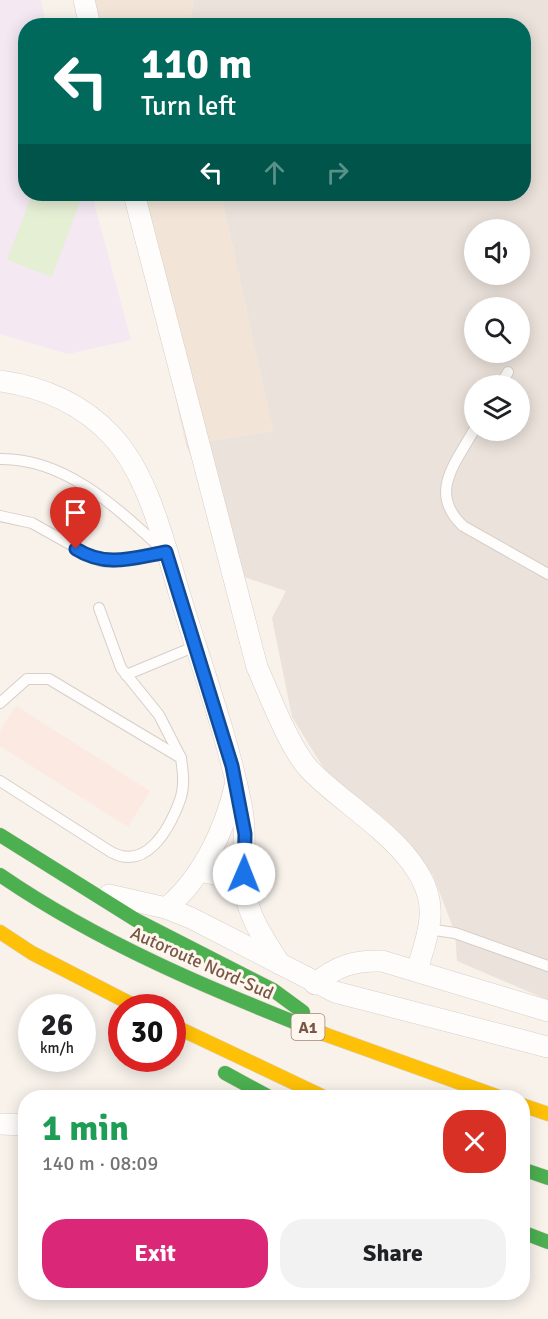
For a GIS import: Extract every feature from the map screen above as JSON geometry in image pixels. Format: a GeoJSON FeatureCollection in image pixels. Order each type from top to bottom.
{"type":"FeatureCollection","features":[{"type":"Feature","properties":{"kind":"highway"},"geometry":{"type":"LineString","coordinates":[[0,835],[150,928],[273,990],[308,1017],[323,1033]]}},
{"type":"Feature","properties":{"kind":"highway","name":"Autoroute Nord-Sud"},"geometry":{"type":"LineString","coordinates":[[0,875],[20,890],[119,945],[240,1001],[480,1090]]}},
{"type":"Feature","properties":{"kind":"highway"},"geometry":{"type":"LineString","coordinates":[[0,932],[32,953],[112,994]]}},
{"type":"Feature","properties":{"kind":"highway"},"geometry":{"type":"LineString","coordinates":[[186,1032],[309,1090]]}},
{"type":"Feature","properties":{"kind":"highway"},"geometry":{"type":"LineString","coordinates":[[186,1040],[198,1052]]}},
{"type":"Feature","properties":{"kind":"highway"},"geometry":{"type":"LineString","coordinates":[[211,1063],[257,1090]]}},
{"type":"Feature","properties":{"kind":"highway"},"geometry":{"type":"LineString","coordinates":[[530,1108],[548,1114]]}},
{"type":"Feature","properties":{"kind":"highway"},"geometry":{"type":"LineString","coordinates":[[530,1172],[548,1178]]}},
{"type":"Feature","properties":{"kind":"highway"},"geometry":{"type":"LineString","coordinates":[[530,1236],[548,1242]]}},
{"type":"Feature","properties":{"kind":"street"},"geometry":{"type":"LineString","coordinates":[[84,0],[88,18]]}},
{"type":"Feature","properties":{"kind":"street"},"geometry":{"type":"LineString","coordinates":[[136,201],[257,667],[307,768],[405,853],[420,874],[429,894],[430,916],[417,970]]}},
{"type":"Feature","properties":{"kind":"street"},"geometry":{"type":"LineString","coordinates":[[0,381],[32,386],[90,414],[114,438],[147,495],[196,646],[236,782],[245,834],[245,891],[255,922],[280,964]]}},
{"type":"Feature","properties":{"kind":"street"},"geometry":{"type":"LineString","coordinates":[[166,908],[188,887],[199,871],[228,810],[236,782]]}},
{"type":"Feature","properties":{"kind":"street"},"geometry":{"type":"LineString","coordinates":[[199,871],[224,876],[245,891]]}},
{"type":"Feature","properties":{"kind":"street"},"geometry":{"type":"LineString","coordinates":[[88,891],[166,908],[214,929],[315,984],[355,999],[548,1047]]}},
{"type":"Feature","properties":{"kind":"street"},"geometry":{"type":"LineString","coordinates":[[315,984],[329,972],[364,960],[382,961],[548,1011]]}},
{"type":"Feature","properties":{"kind":"street"},"geometry":{"type":"LineString","coordinates":[[0,1124],[18,1125]]}},
{"type":"Feature","properties":{"kind":"lane"},"geometry":{"type":"LineString","coordinates":[[468,441],[449,474],[446,504],[452,516],[463,526],[548,574]]}},
{"type":"Feature","properties":{"kind":"lane"},"geometry":{"type":"LineString","coordinates":[[0,459],[11,459],[48,468],[90,488],[166,552]]}},
{"type":"Feature","properties":{"kind":"lane"},"geometry":{"type":"LineString","coordinates":[[0,516],[32,523],[100,561],[113,562],[166,552]]}},
{"type":"Feature","properties":{"kind":"lane"},"geometry":{"type":"LineString","coordinates":[[0,781],[111,852],[130,859],[140,857],[155,844],[180,800],[183,781],[181,758],[159,715],[126,675],[116,658],[99,608]]}},
{"type":"Feature","properties":{"kind":"lane"},"geometry":{"type":"LineString","coordinates":[[126,675],[196,646]]}},
{"type":"Feature","properties":{"kind":"lane"},"geometry":{"type":"LineString","coordinates":[[0,703],[27,679],[49,679],[181,758]]}},
{"type":"Feature","properties":{"kind":"lane"},"geometry":{"type":"LineString","coordinates":[[428,929],[455,933],[548,966]]}},
{"type":"Feature","properties":{"kind":"shaded area"},"geometry":{"type":"Polygon","coordinates":[[[0,0],[41,0],[45,18],[18,18],[18,201],[94,201],[131,340],[68,354],[0,334],[0,0]]]}},
{"type":"Feature","properties":{"kind":"shaded area"},"geometry":{"type":"Polygon","coordinates":[[[88,0],[194,0],[191,18],[92,18],[88,0]]]}},
{"type":"Feature","properties":{"kind":"shaded area"},"geometry":{"type":"Polygon","coordinates":[[[194,0],[548,0],[548,1000],[457,961],[455,933],[433,875],[402,836],[334,785],[292,717],[272,618],[286,591],[244,577],[186,445],[273,431],[223,201],[531,201],[531,18],[190,18],[194,0]]]}},
{"type":"Feature","properties":{"kind":"shaded area"},"geometry":{"type":"Polygon","coordinates":[[[132,201],[223,201],[273,431],[186,445],[132,201]]]}},
{"type":"Feature","properties":{"kind":"shaded area"},"geometry":{"type":"Polygon","coordinates":[[[16,706],[150,791],[128,827],[0,746],[0,731],[16,706]]]}},
{"type":"Feature","properties":{"kind":"green space"},"geometry":{"type":"Polygon","coordinates":[[[29,201],[80,201],[52,277],[7,260],[29,201]]]}},
{"type":"Feature","properties":{"kind":"traffic: fast"},"geometry":{"type":"LineString","coordinates":[[0,835],[136,920],[273,990],[303,1012]]}},
{"type":"Feature","properties":{"kind":"traffic: fast"},"geometry":{"type":"LineString","coordinates":[[0,875],[38,900],[116,944],[198,982],[324,1034]]}},
{"type":"Feature","properties":{"kind":"traffic: fast"},"geometry":{"type":"LineString","coordinates":[[225,1073],[256,1090]]}},
{"type":"Feature","properties":{"kind":"traffic: fast"},"geometry":{"type":"LineString","coordinates":[[530,1172],[548,1178]]}},
{"type":"Feature","properties":{"kind":"traffic: fast"},"geometry":{"type":"LineString","coordinates":[[530,1235],[548,1242]]}},
{"type":"Feature","properties":{"kind":"traffic: slow"},"geometry":{"type":"LineString","coordinates":[[0,932],[32,953],[112,994]]}},
{"type":"Feature","properties":{"kind":"traffic: slow"},"geometry":{"type":"LineString","coordinates":[[186,1032],[309,1090]]}},
{"type":"Feature","properties":{"kind":"traffic: slow"},"geometry":{"type":"LineString","coordinates":[[324,1034],[480,1090]]}},
{"type":"Feature","properties":{"kind":"traffic: slow"},"geometry":{"type":"LineString","coordinates":[[530,1108],[548,1114]]}},
{"type":"Feature","properties":{"kind":"route"},"geometry":{"type":"LineString","coordinates":[[76,549],[100,561],[113,562],[166,552],[232,766],[245,834],[244,874]]}}]}
